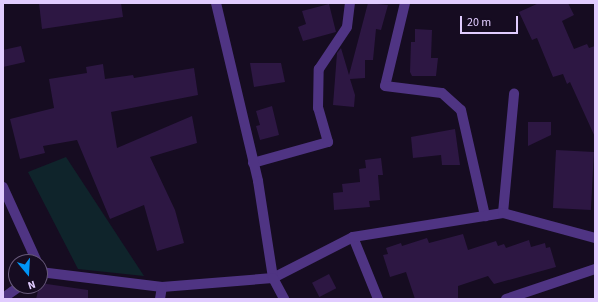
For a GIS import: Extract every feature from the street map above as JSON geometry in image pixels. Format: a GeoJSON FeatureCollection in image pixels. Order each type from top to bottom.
{"type":"FeatureCollection","features":[{"type":"Feature","properties":{"kind":"street"},"geometry":{"type":"LineString","coordinates":[[216,3],[253,163],[273,278],[284,299]]}},
{"type":"Feature","properties":{"kind":"street"},"geometry":{"type":"LineString","coordinates":[[253,163],[328,142],[318,108],[319,69],[347,27],[350,3]]}},
{"type":"Feature","properties":{"kind":"street"},"geometry":{"type":"LineString","coordinates":[[405,3],[384,86],[442,93],[461,110],[485,216]]}},
{"type":"Feature","properties":{"kind":"street"},"geometry":{"type":"LineString","coordinates":[[504,213],[514,94]]}},
{"type":"Feature","properties":{"kind":"street"},"geometry":{"type":"LineString","coordinates":[[3,187],[34,254]]}},
{"type":"Feature","properties":{"kind":"street"},"geometry":{"type":"LineString","coordinates":[[48,269],[162,287],[273,278],[353,237],[504,213],[595,238]]}},
{"type":"Feature","properties":{"kind":"street"},"geometry":{"type":"LineString","coordinates":[[353,237],[378,299]]}},
{"type":"Feature","properties":{"kind":"street"},"geometry":{"type":"LineString","coordinates":[[506,299],[595,270]]}},
{"type":"Feature","properties":{"kind":"street"},"geometry":{"type":"LineString","coordinates":[[160,299],[162,287]]}},
{"type":"Feature","properties":{"kind":"shaded area"},"geometry":{"type":"Polygon","coordinates":[[[66,157],[144,276],[78,269],[28,172],[66,157]]]}},
{"type":"Feature","properties":{"kind":"building"},"geometry":{"type":"Polygon","coordinates":[[[39,3],[121,3],[123,17],[42,29],[39,3]]]}},
{"type":"Feature","properties":{"kind":"building"},"geometry":{"type":"Polygon","coordinates":[[[368,3],[388,5],[381,30],[376,29],[373,60],[365,60],[365,78],[350,79],[355,95],[354,107],[333,105],[337,53],[341,48],[349,75],[368,3]]]}},
{"type":"Feature","properties":{"kind":"building"},"geometry":{"type":"Polygon","coordinates":[[[539,3],[568,3],[574,15],[562,21],[574,49],[587,44],[589,48],[595,46],[595,137],[570,82],[567,84],[563,74],[553,77],[537,38],[532,40],[519,12],[539,3]]]}},
{"type":"Feature","properties":{"kind":"building"},"geometry":{"type":"Polygon","coordinates":[[[329,4],[336,32],[303,41],[298,27],[306,24],[302,11],[329,4]]]}},
{"type":"Feature","properties":{"kind":"building"},"geometry":{"type":"Polygon","coordinates":[[[415,29],[432,30],[431,58],[438,58],[436,76],[412,76],[410,72],[411,42],[415,42],[415,29]]]}},
{"type":"Feature","properties":{"kind":"building"},"geometry":{"type":"Polygon","coordinates":[[[21,46],[25,62],[3,67],[3,50],[21,46]]]}},
{"type":"Feature","properties":{"kind":"building"},"geometry":{"type":"Polygon","coordinates":[[[250,63],[281,63],[285,82],[254,87],[250,63]]]}},
{"type":"Feature","properties":{"kind":"building"},"geometry":{"type":"Polygon","coordinates":[[[103,64],[105,79],[133,75],[134,78],[194,68],[198,95],[111,112],[117,148],[192,116],[197,143],[150,157],[175,210],[184,243],[157,251],[144,205],[110,219],[77,140],[43,146],[45,153],[20,159],[10,119],[54,108],[49,79],[87,73],[86,67],[103,64]]]}},
{"type":"Feature","properties":{"kind":"building"},"geometry":{"type":"Polygon","coordinates":[[[272,106],[279,135],[260,140],[256,126],[260,125],[256,111],[272,106]]]}},
{"type":"Feature","properties":{"kind":"building"},"geometry":{"type":"Polygon","coordinates":[[[528,122],[551,122],[551,135],[528,146],[528,122]]]}},
{"type":"Feature","properties":{"kind":"building"},"geometry":{"type":"Polygon","coordinates":[[[455,129],[460,165],[442,165],[441,155],[413,158],[411,137],[455,129]]]}},
{"type":"Feature","properties":{"kind":"building"},"geometry":{"type":"Polygon","coordinates":[[[556,150],[594,152],[591,210],[553,208],[556,150]]]}},
{"type":"Feature","properties":{"kind":"building"},"geometry":{"type":"Polygon","coordinates":[[[381,158],[383,175],[378,175],[380,200],[369,201],[370,207],[334,210],[333,193],[343,192],[342,184],[360,182],[359,169],[366,168],[365,160],[381,158]]]}},
{"type":"Feature","properties":{"kind":"building"},"geometry":{"type":"Polygon","coordinates":[[[463,234],[468,250],[496,241],[498,246],[504,244],[506,248],[529,240],[531,247],[545,243],[546,248],[550,247],[556,267],[494,284],[488,276],[458,286],[458,299],[415,299],[406,272],[390,277],[383,255],[388,254],[386,248],[401,243],[402,246],[427,238],[429,243],[463,234]]]}},
{"type":"Feature","properties":{"kind":"building"},"geometry":{"type":"Polygon","coordinates":[[[329,274],[336,288],[319,297],[312,283],[329,274]]]}},
{"type":"Feature","properties":{"kind":"building"},"geometry":{"type":"Polygon","coordinates":[[[48,284],[88,290],[88,299],[36,299],[37,294],[48,294],[48,284]]]}}]}
